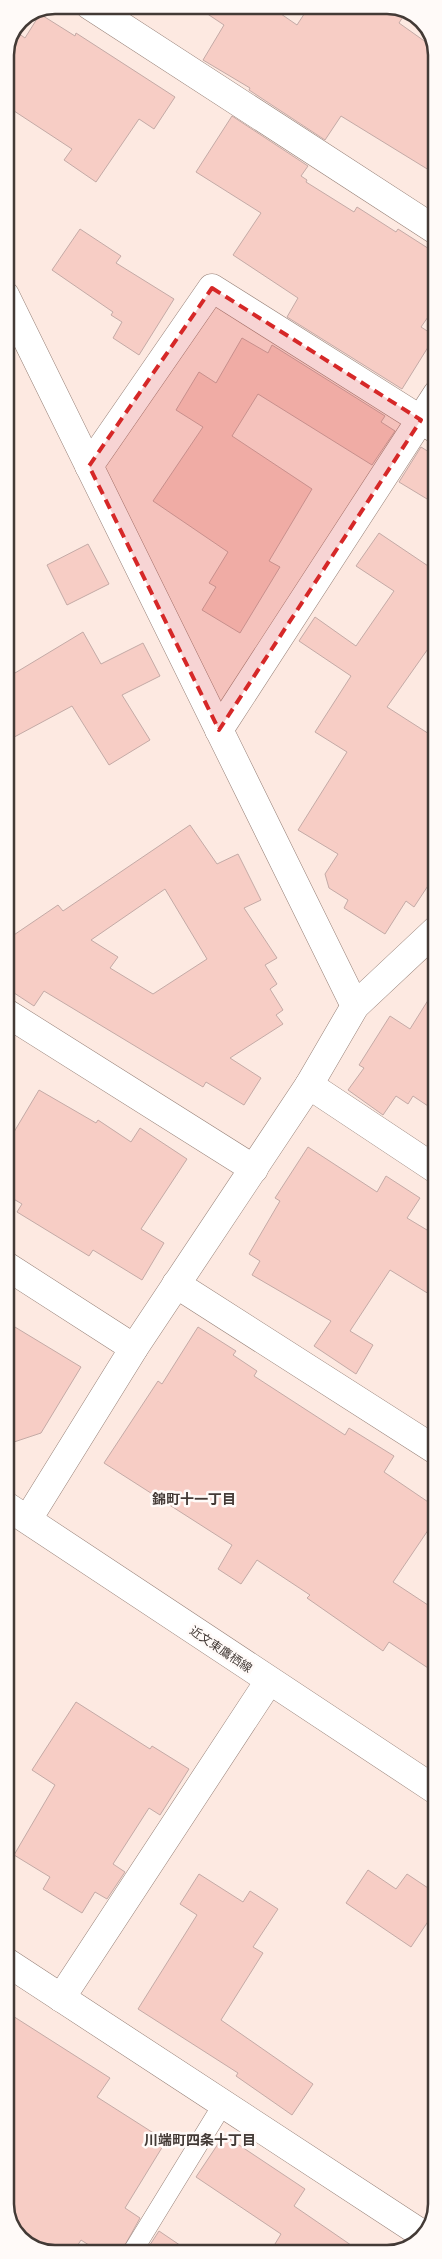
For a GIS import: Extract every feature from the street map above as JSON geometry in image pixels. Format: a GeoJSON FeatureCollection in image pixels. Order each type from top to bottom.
{"type":"FeatureCollection","features":[{"type":"Feature","properties":{"kind":"street"},"geometry":{"type":"LineString","coordinates":[[103,14],[428,225]]}},
{"type":"Feature","properties":{"kind":"street"},"geometry":{"type":"LineString","coordinates":[[89,466],[212,288],[428,424]]}},
{"type":"Feature","properties":{"kind":"street"},"geometry":{"type":"LineString","coordinates":[[14,312],[355,1006]]}},
{"type":"Feature","properties":{"kind":"street"},"geometry":{"type":"LineString","coordinates":[[219,730],[428,426]]}},
{"type":"Feature","properties":{"kind":"street"},"geometry":{"type":"LineString","coordinates":[[28,1519],[134,1348],[309,1085],[355,1006],[428,937]]}},
{"type":"Feature","properties":{"kind":"street"},"geometry":{"type":"LineString","coordinates":[[14,1018],[254,1168]]}},
{"type":"Feature","properties":{"kind":"street"},"geometry":{"type":"LineString","coordinates":[[309,1085],[428,1164]]}},
{"type":"Feature","properties":{"kind":"street"},"geometry":{"type":"LineString","coordinates":[[14,1271],[134,1348]]}},
{"type":"Feature","properties":{"kind":"street"},"geometry":{"type":"LineString","coordinates":[[176,1284],[428,1445]]}},
{"type":"Feature","properties":{"kind":"street","name":"近文東鷹栖線"},"geometry":{"type":"LineString","coordinates":[[14,1510],[428,1785]]}},
{"type":"Feature","properties":{"kind":"street"},"geometry":{"type":"LineString","coordinates":[[61,1998],[269,1681]]}},
{"type":"Feature","properties":{"kind":"street"},"geometry":{"type":"LineString","coordinates":[[14,1966],[418,2231]]}},
{"type":"Feature","properties":{"kind":"lane"},"geometry":{"type":"LineString","coordinates":[[136,2245],[223,2104]]}},
{"type":"Feature","properties":{"kind":"highlighted area"},"geometry":{"type":"Polygon","coordinates":[[[212,288],[421,420],[219,730],[89,466],[212,288]]]}},
{"type":"Feature","properties":{"kind":"building"},"geometry":{"type":"Polygon","coordinates":[[[208,14],[281,14],[297,25],[304,14],[390,14],[403,17],[399,23],[426,42],[428,50],[428,169],[341,116],[325,140],[249,90],[250,88],[203,60],[224,25],[208,14]]]}},
{"type":"Feature","properties":{"kind":"building"},"geometry":{"type":"Polygon","coordinates":[[[43,16],[75,36],[76,33],[175,97],[154,129],[139,119],[96,182],[64,160],[72,149],[14,111],[15,47],[20,34],[25,38],[38,18],[43,16]]]}},
{"type":"Feature","properties":{"kind":"building"},"geometry":{"type":"Polygon","coordinates":[[[232,116],[308,166],[301,176],[307,180],[306,182],[354,212],[357,207],[396,232],[398,229],[428,248],[428,317],[421,327],[428,332],[428,347],[402,389],[287,317],[298,298],[233,255],[261,213],[196,172],[232,116]]]}},
{"type":"Feature","properties":{"kind":"building"},"geometry":{"type":"Polygon","coordinates":[[[80,229],[121,256],[116,263],[174,299],[139,355],[113,338],[122,322],[111,315],[113,312],[52,270],[80,229]]]}},
{"type":"Feature","properties":{"kind":"building"},"geometry":{"type":"Polygon","coordinates":[[[242,338],[268,353],[272,345],[385,416],[381,422],[395,431],[372,465],[258,394],[232,436],[312,489],[269,561],[280,567],[240,633],[202,610],[216,587],[209,583],[228,552],[153,501],[203,427],[176,410],[199,372],[216,383],[242,338]]]}},
{"type":"Feature","properties":{"kind":"building"},"geometry":{"type":"Polygon","coordinates":[[[421,447],[428,451],[428,500],[399,482],[421,447]]]}},
{"type":"Feature","properties":{"kind":"building"},"geometry":{"type":"Polygon","coordinates":[[[379,533],[428,566],[428,649],[387,707],[428,733],[428,886],[414,907],[406,901],[385,934],[344,908],[348,900],[329,888],[325,874],[338,854],[298,830],[347,752],[315,732],[351,676],[299,641],[315,617],[356,646],[394,591],[356,566],[379,533]]]}},
{"type":"Feature","properties":{"kind":"building"},"geometry":{"type":"Polygon","coordinates":[[[88,544],[109,584],[67,605],[47,565],[88,544]]]}},
{"type":"Feature","properties":{"kind":"building"},"geometry":{"type":"Polygon","coordinates":[[[83,632],[101,664],[143,643],[160,676],[122,695],[150,740],[109,765],[72,706],[14,737],[14,674],[83,632]]]}},
{"type":"Feature","properties":{"kind":"building"},"geometry":{"type":"Polygon","coordinates":[[[190,825],[217,864],[238,854],[261,900],[244,908],[277,958],[265,965],[277,984],[270,989],[283,1010],[276,1015],[283,1024],[230,1058],[261,1078],[244,1105],[206,1082],[203,1087],[44,991],[34,1006],[14,993],[14,935],[58,905],[63,911],[190,825]],[[165,889],[91,940],[118,957],[110,968],[153,994],[207,959],[165,889]]]}},
{"type":"Feature","properties":{"kind":"building"},"geometry":{"type":"Polygon","coordinates":[[[428,1000],[428,1106],[413,1096],[408,1104],[396,1096],[383,1115],[348,1090],[364,1068],[359,1065],[390,1016],[410,1029],[428,1000]]]}},
{"type":"Feature","properties":{"kind":"building"},"geometry":{"type":"Polygon","coordinates":[[[39,1090],[96,1123],[98,1120],[131,1142],[140,1128],[187,1159],[141,1229],[164,1243],[142,1280],[93,1250],[89,1256],[17,1212],[22,1204],[14,1199],[14,1132],[39,1090]]]}},
{"type":"Feature","properties":{"kind":"building"},"geometry":{"type":"Polygon","coordinates":[[[308,1147],[377,1192],[386,1176],[420,1198],[407,1218],[428,1231],[428,1293],[390,1270],[350,1331],[373,1345],[356,1374],[314,1346],[331,1321],[252,1275],[260,1261],[249,1254],[280,1201],[275,1198],[308,1147]]]}},
{"type":"Feature","properties":{"kind":"building"},"geometry":{"type":"Polygon","coordinates":[[[14,1326],[81,1367],[41,1433],[14,1442],[14,1326]]]}},
{"type":"Feature","properties":{"kind":"building"},"geometry":{"type":"Polygon","coordinates":[[[198,1327],[236,1351],[233,1355],[257,1371],[254,1376],[345,1435],[349,1428],[394,1456],[384,1472],[428,1502],[428,1530],[393,1582],[428,1605],[428,1668],[389,1642],[383,1651],[307,1598],[310,1595],[257,1560],[241,1584],[218,1569],[232,1545],[104,1463],[158,1381],[162,1384],[198,1327]]]}},
{"type":"Feature","properties":{"kind":"building"},"geometry":{"type":"Polygon","coordinates":[[[76,1702],[150,1749],[152,1746],[189,1769],[160,1815],[149,1808],[113,1864],[125,1872],[107,1899],[95,1892],[82,1913],[43,1889],[50,1877],[14,1855],[55,1785],[32,1770],[76,1702]]]}},
{"type":"Feature","properties":{"kind":"building"},"geometry":{"type":"Polygon","coordinates":[[[368,1870],[396,1889],[407,1874],[428,1888],[428,1922],[411,1947],[346,1903],[368,1870]]]}},
{"type":"Feature","properties":{"kind":"building"},"geometry":{"type":"Polygon","coordinates":[[[199,1874],[243,1902],[250,1891],[278,1909],[253,1947],[263,1953],[221,2020],[313,2084],[292,2115],[236,2076],[238,2073],[138,2009],[197,1915],[180,1904],[199,1874]]]}},
{"type":"Feature","properties":{"kind":"building"},"geometry":{"type":"Polygon","coordinates":[[[14,2017],[110,2078],[97,2097],[166,2141],[125,2208],[140,2218],[125,2245],[89,2245],[81,2240],[78,2245],[44,2244],[26,2233],[16,2217],[14,2209],[14,2017]]]}},
{"type":"Feature","properties":{"kind":"building"},"geometry":{"type":"Polygon","coordinates":[[[224,2135],[305,2189],[294,2206],[351,2245],[274,2245],[281,2234],[196,2177],[224,2135]]]}},
{"type":"Feature","properties":{"kind":"building"},"geometry":{"type":"Polygon","coordinates":[[[159,2231],[180,2245],[150,2245],[159,2231]]]}},
{"type":"Feature","properties":{"kind":"district","name":"錦町十一丁目"},"geometry":{"type":"Point","coordinates":[194,1498]}},
{"type":"Feature","properties":{"kind":"district","name":"川端町四条十丁目"},"geometry":{"type":"Point","coordinates":[200,2139]}}]}
